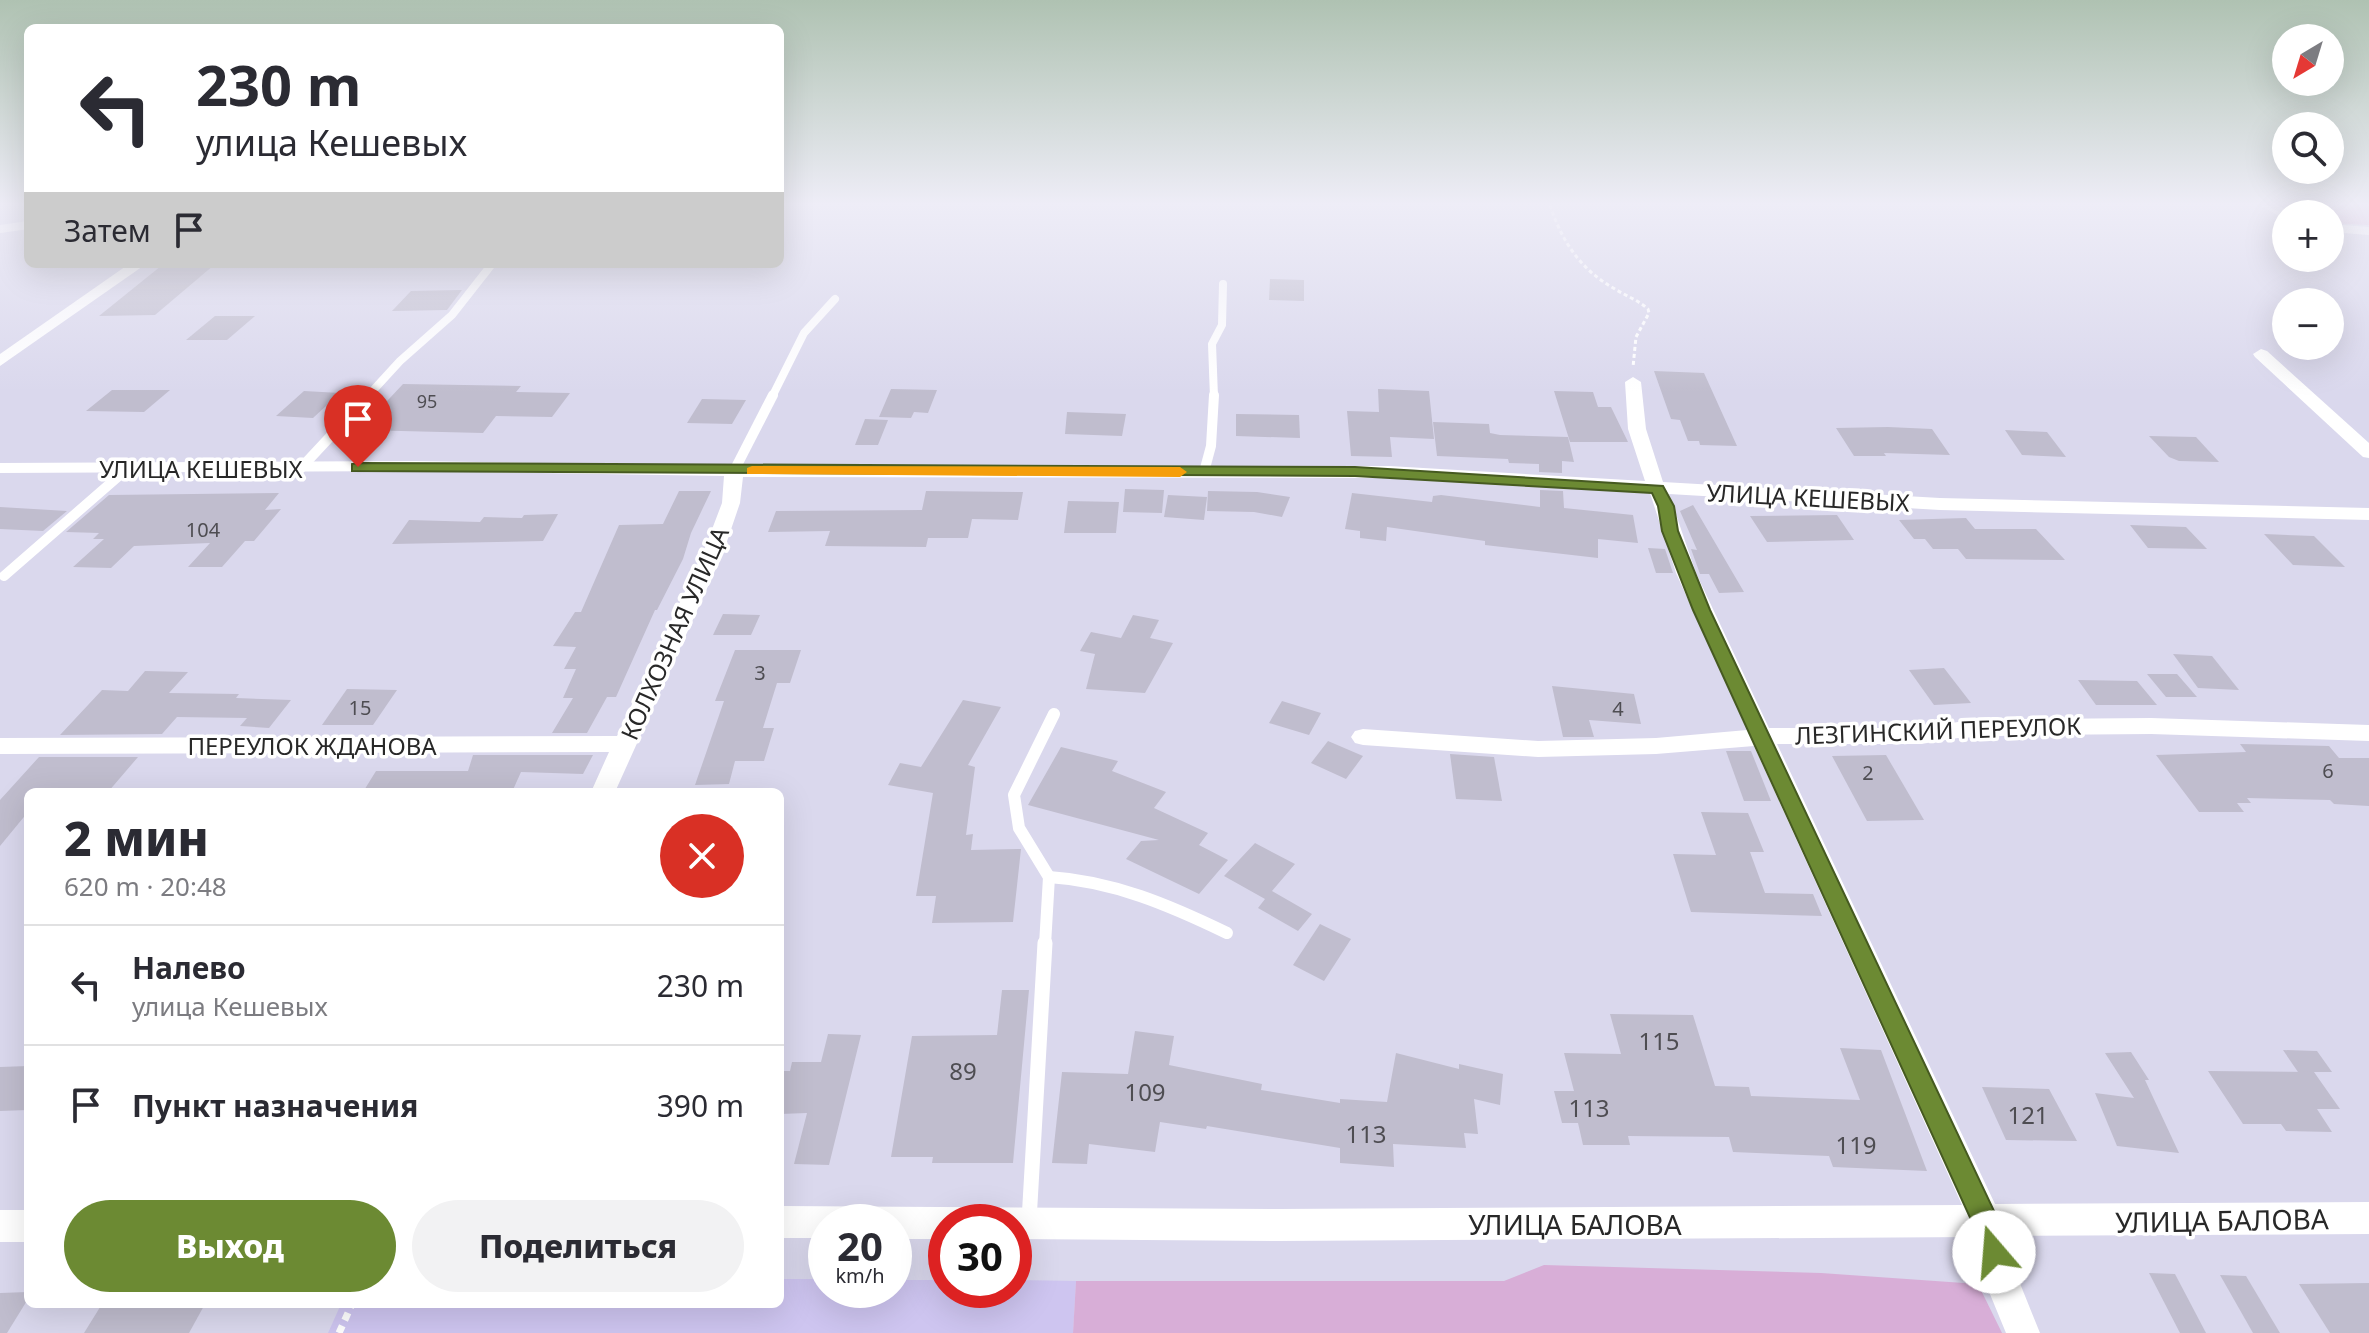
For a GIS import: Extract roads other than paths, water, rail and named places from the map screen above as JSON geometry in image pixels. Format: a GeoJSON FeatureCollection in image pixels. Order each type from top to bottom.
{"type":"FeatureCollection","features":[{"type":"Feature","properties":{"kind":"street"},"geometry":{"type":"LineString","coordinates":[[0,361],[133,268]]}},
{"type":"Feature","properties":{"kind":"street"},"geometry":{"type":"LineString","coordinates":[[2261,354],[2369,453]]}},
{"type":"Feature","properties":{"kind":"street"},"geometry":{"type":"LineString","coordinates":[[1633,382],[1637,429],[1666,506],[1670,531],[1702,610],[1986,1222],[2002,1282],[2023,1333]]}},
{"type":"Feature","properties":{"kind":"street","name":"УЛИЦА КЕШЕВЫХ"},"geometry":{"type":"LineString","coordinates":[[0,468],[300,469],[415,466],[734,471],[1389,472],[1954,504],[2369,514]]}},
{"type":"Feature","properties":{"kind":"street","name":"КОЛХОЗНАЯ УЛИЦА"},"geometry":{"type":"LineString","coordinates":[[605,788],[713,553],[731,503],[734,471]]}},
{"type":"Feature","properties":{"kind":"street","name":"ЛЕЗГИНСКИЙ ПЕРЕУЛОК"},"geometry":{"type":"LineString","coordinates":[[1363,737],[1538,749],[1656,746],[1852,733],[1921,736],[1987,727],[2098,726],[2369,733]]}},
{"type":"Feature","properties":{"kind":"street","name":"ПЕРЕУЛОК ЖДАНОВА"},"geometry":{"type":"LineString","coordinates":[[0,746],[624,744]]}},
{"type":"Feature","properties":{"kind":"street","name":"УЛИЦА БАЛОВА"},"geometry":{"type":"LineString","coordinates":[[1032,1221],[1279,1225],[2369,1218]]}},
{"type":"Feature","properties":{"kind":"street","name":"УЛИЦА БАЛОВА"},"geometry":{"type":"LineString","coordinates":[[784,1222],[928,1221]]}},
{"type":"Feature","properties":{"kind":"street"},"geometry":{"type":"LineString","coordinates":[[0,1226],[24,1226]]}},
{"type":"Feature","properties":{"kind":"lane"},"geometry":{"type":"LineString","coordinates":[[300,469],[400,361],[452,315],[489,268]]}},
{"type":"Feature","properties":{"kind":"lane"},"geometry":{"type":"LineString","coordinates":[[1204,472],[1211,446],[1214,393],[1212,344],[1222,325],[1223,284]]}},
{"type":"Feature","properties":{"kind":"lane"},"geometry":{"type":"LineString","coordinates":[[734,471],[804,333],[835,299]]}},
{"type":"Feature","properties":{"kind":"lane"},"geometry":{"type":"LineString","coordinates":[[4,576],[128,468]]}},
{"type":"Feature","properties":{"kind":"lane"},"geometry":{"type":"LineString","coordinates":[[1030,1204],[1049,877],[1024,838],[1012,809],[1014,795],[1054,714]]}},
{"type":"Feature","properties":{"kind":"lane"},"geometry":{"type":"LineString","coordinates":[[1049,877],[1084,878],[1108,884],[1179,910],[1227,933]]}}]}
